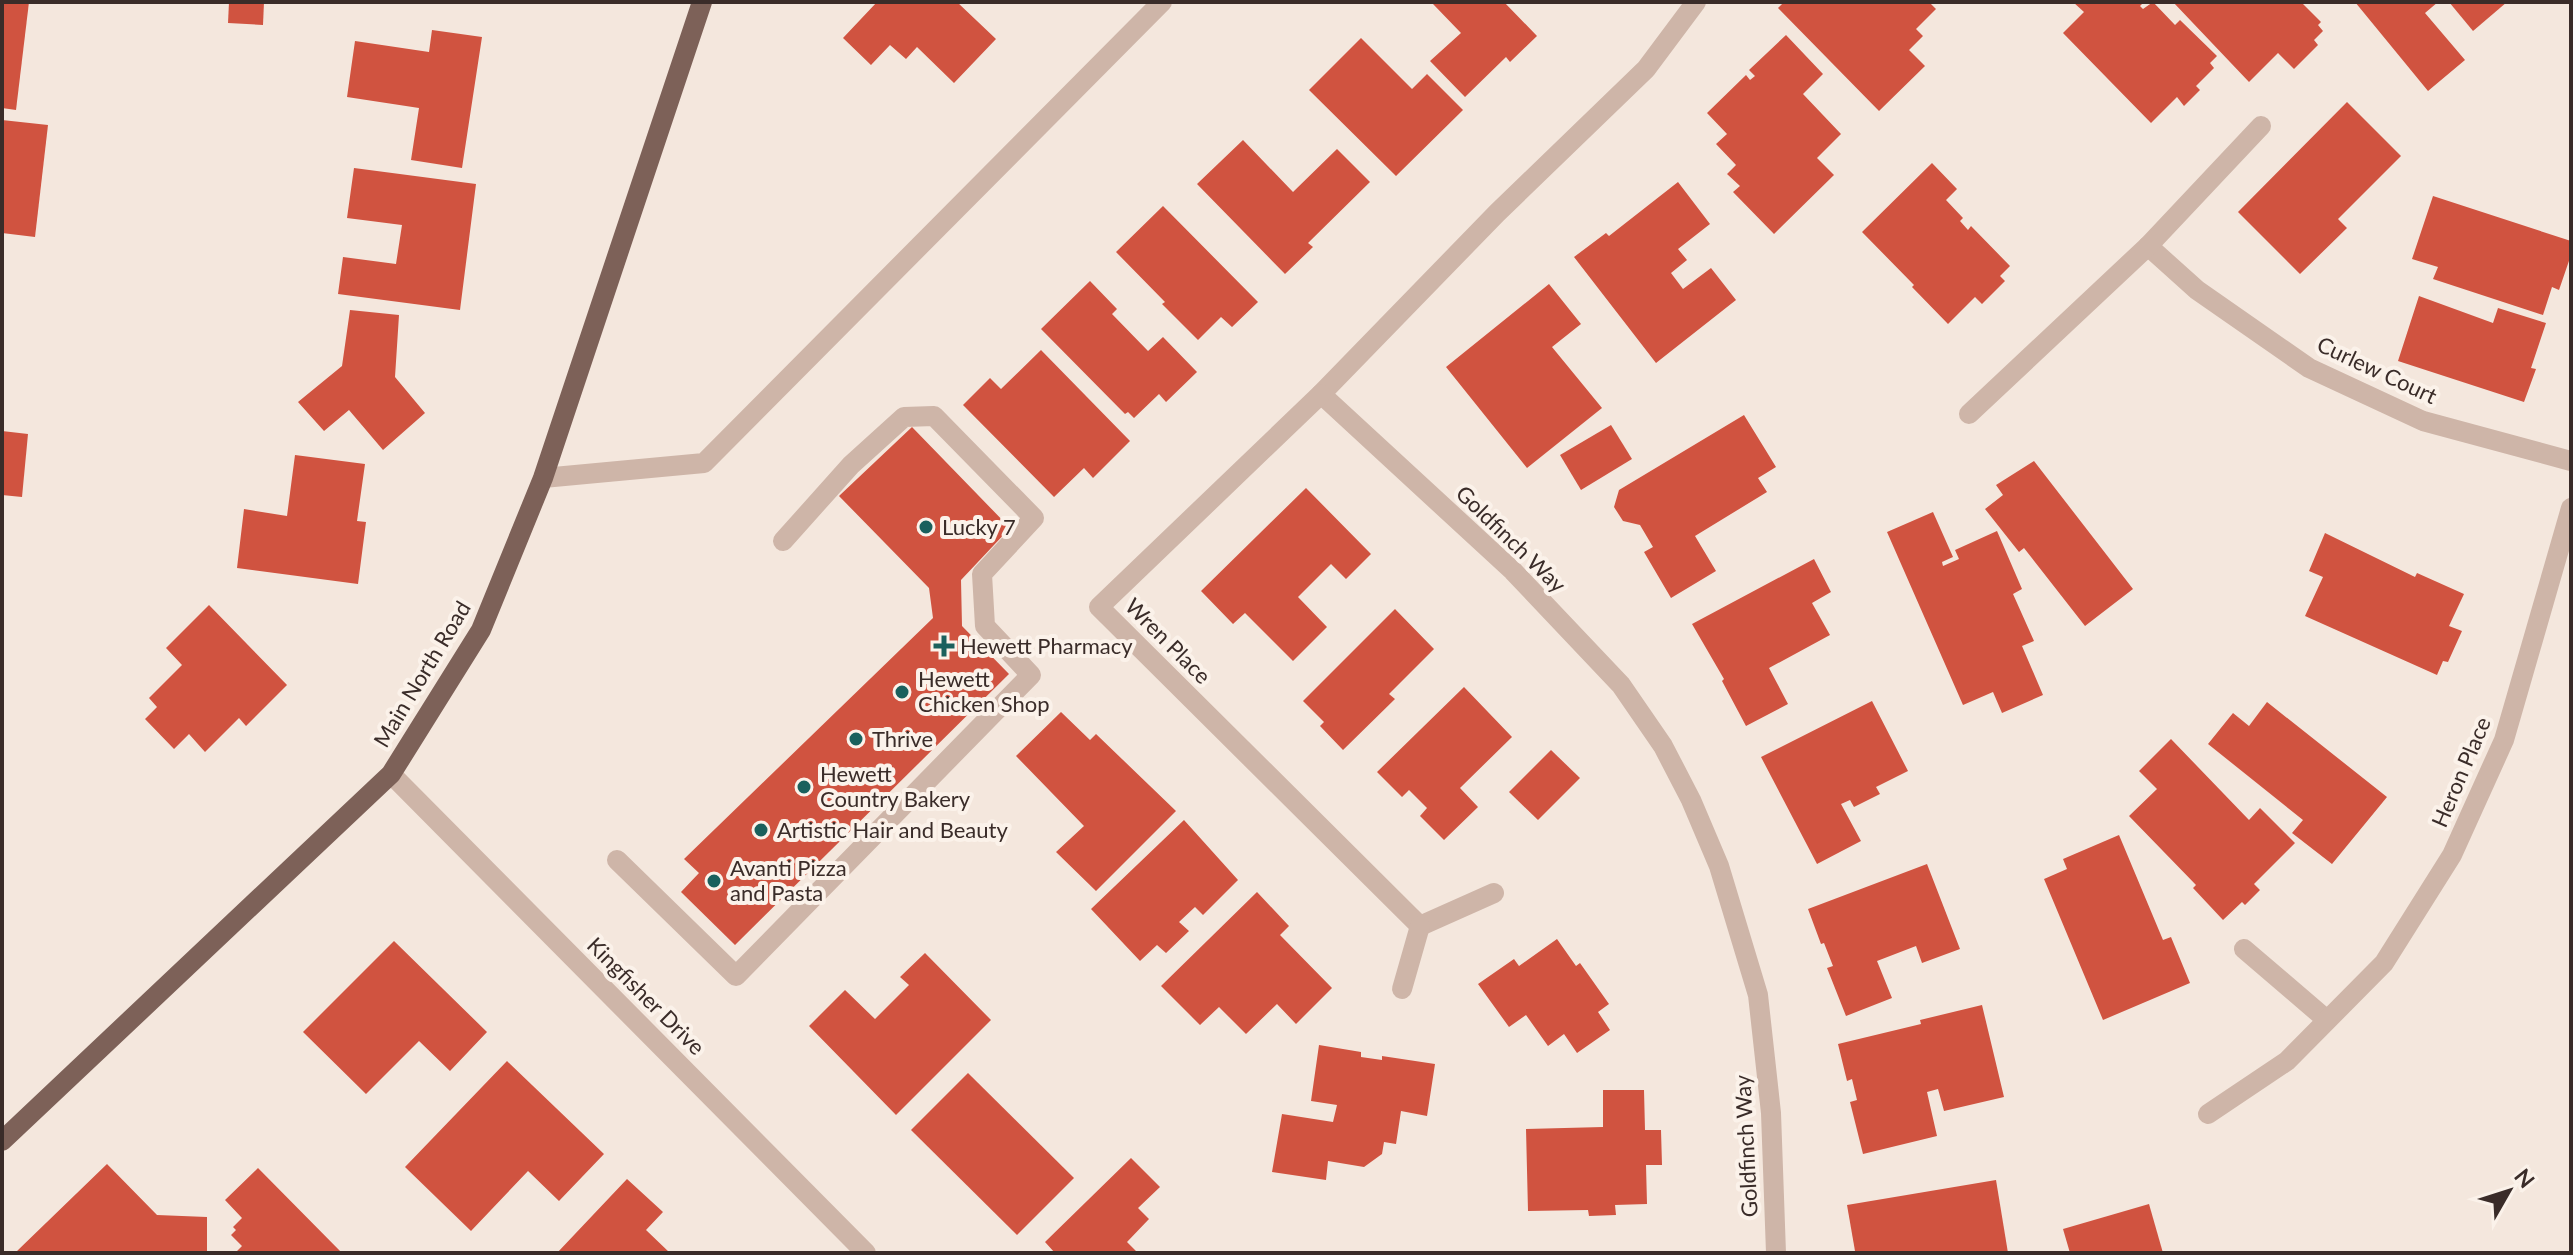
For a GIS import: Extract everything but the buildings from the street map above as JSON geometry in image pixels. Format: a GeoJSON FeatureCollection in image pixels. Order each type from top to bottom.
{"type":"FeatureCollection","features":[{"type":"Feature","properties":{"kind":"main road","name":"Main North Road"},"geometry":{"type":"LineString","coordinates":[[2,1141],[391,774],[481,630],[543,478],[702,2]]}},
{"type":"Feature","properties":{"kind":"street"},"geometry":{"type":"LineString","coordinates":[[543,478],[704,463],[1162,2]]}},
{"type":"Feature","properties":{"kind":"street"},"geometry":{"type":"LineString","coordinates":[[1321,394],[1497,213],[1646,69],[1696,2]]}},
{"type":"Feature","properties":{"kind":"street"},"geometry":{"type":"LineString","coordinates":[[1969,414],[2148,246],[2261,126]]}},
{"type":"Feature","properties":{"kind":"street","name":"Curlew Court"},"geometry":{"type":"LineString","coordinates":[[2148,246],[2197,290],[2309,368],[2423,421],[2571,461]]}},
{"type":"Feature","properties":{"kind":"street","name":"Wren Place"},"geometry":{"type":"LineString","coordinates":[[1321,394],[1099,607],[1420,926]]}},
{"type":"Feature","properties":{"kind":"street","name":"Goldfinch Way"},"geometry":{"type":"LineString","coordinates":[[1321,394],[1513,571],[1621,685],[1663,746],[1691,800],[1719,866],[1758,995],[1771,1113],[1776,1253]]}},
{"type":"Feature","properties":{"kind":"street"},"geometry":{"type":"LineString","coordinates":[[617,860],[736,976],[1031,675],[985,626],[982,574],[1034,518],[934,416],[904,417],[851,465],[783,541]]}},
{"type":"Feature","properties":{"kind":"street","name":"Heron Place"},"geometry":{"type":"LineString","coordinates":[[2208,1114],[2287,1061],[2384,963],[2452,855],[2504,740],[2571,508]]}},
{"type":"Feature","properties":{"kind":"street","name":"Kingfisher Drive"},"geometry":{"type":"LineString","coordinates":[[391,774],[866,1253]]}},
{"type":"Feature","properties":{"kind":"street"},"geometry":{"type":"LineString","coordinates":[[1402,989],[1420,926],[1494,893]]}},
{"type":"Feature","properties":{"kind":"street"},"geometry":{"type":"LineString","coordinates":[[2244,949],[2327,1020]]}},
{"type":"Feature","properties":{"kind":"place","name":"Lucky 7"},"geometry":{"type":"Point","coordinates":[926,527]}},
{"type":"Feature","properties":{"kind":"place","name":"Hewett Pharmacy"},"geometry":{"type":"Point","coordinates":[944,646]}},
{"type":"Feature","properties":{"kind":"place","name":"Hewett Chicken Shop"},"geometry":{"type":"Point","coordinates":[902,692]}},
{"type":"Feature","properties":{"kind":"place","name":"Thrive"},"geometry":{"type":"Point","coordinates":[856,739]}},
{"type":"Feature","properties":{"kind":"place","name":"Hewett Country Bakery"},"geometry":{"type":"Point","coordinates":[804,787]}},
{"type":"Feature","properties":{"kind":"place","name":"Artistic Hair and Beauty"},"geometry":{"type":"Point","coordinates":[761,830]}},
{"type":"Feature","properties":{"kind":"place","name":"Avanti Pizza and Pasta"},"geometry":{"type":"Point","coordinates":[714,881]}}]}
